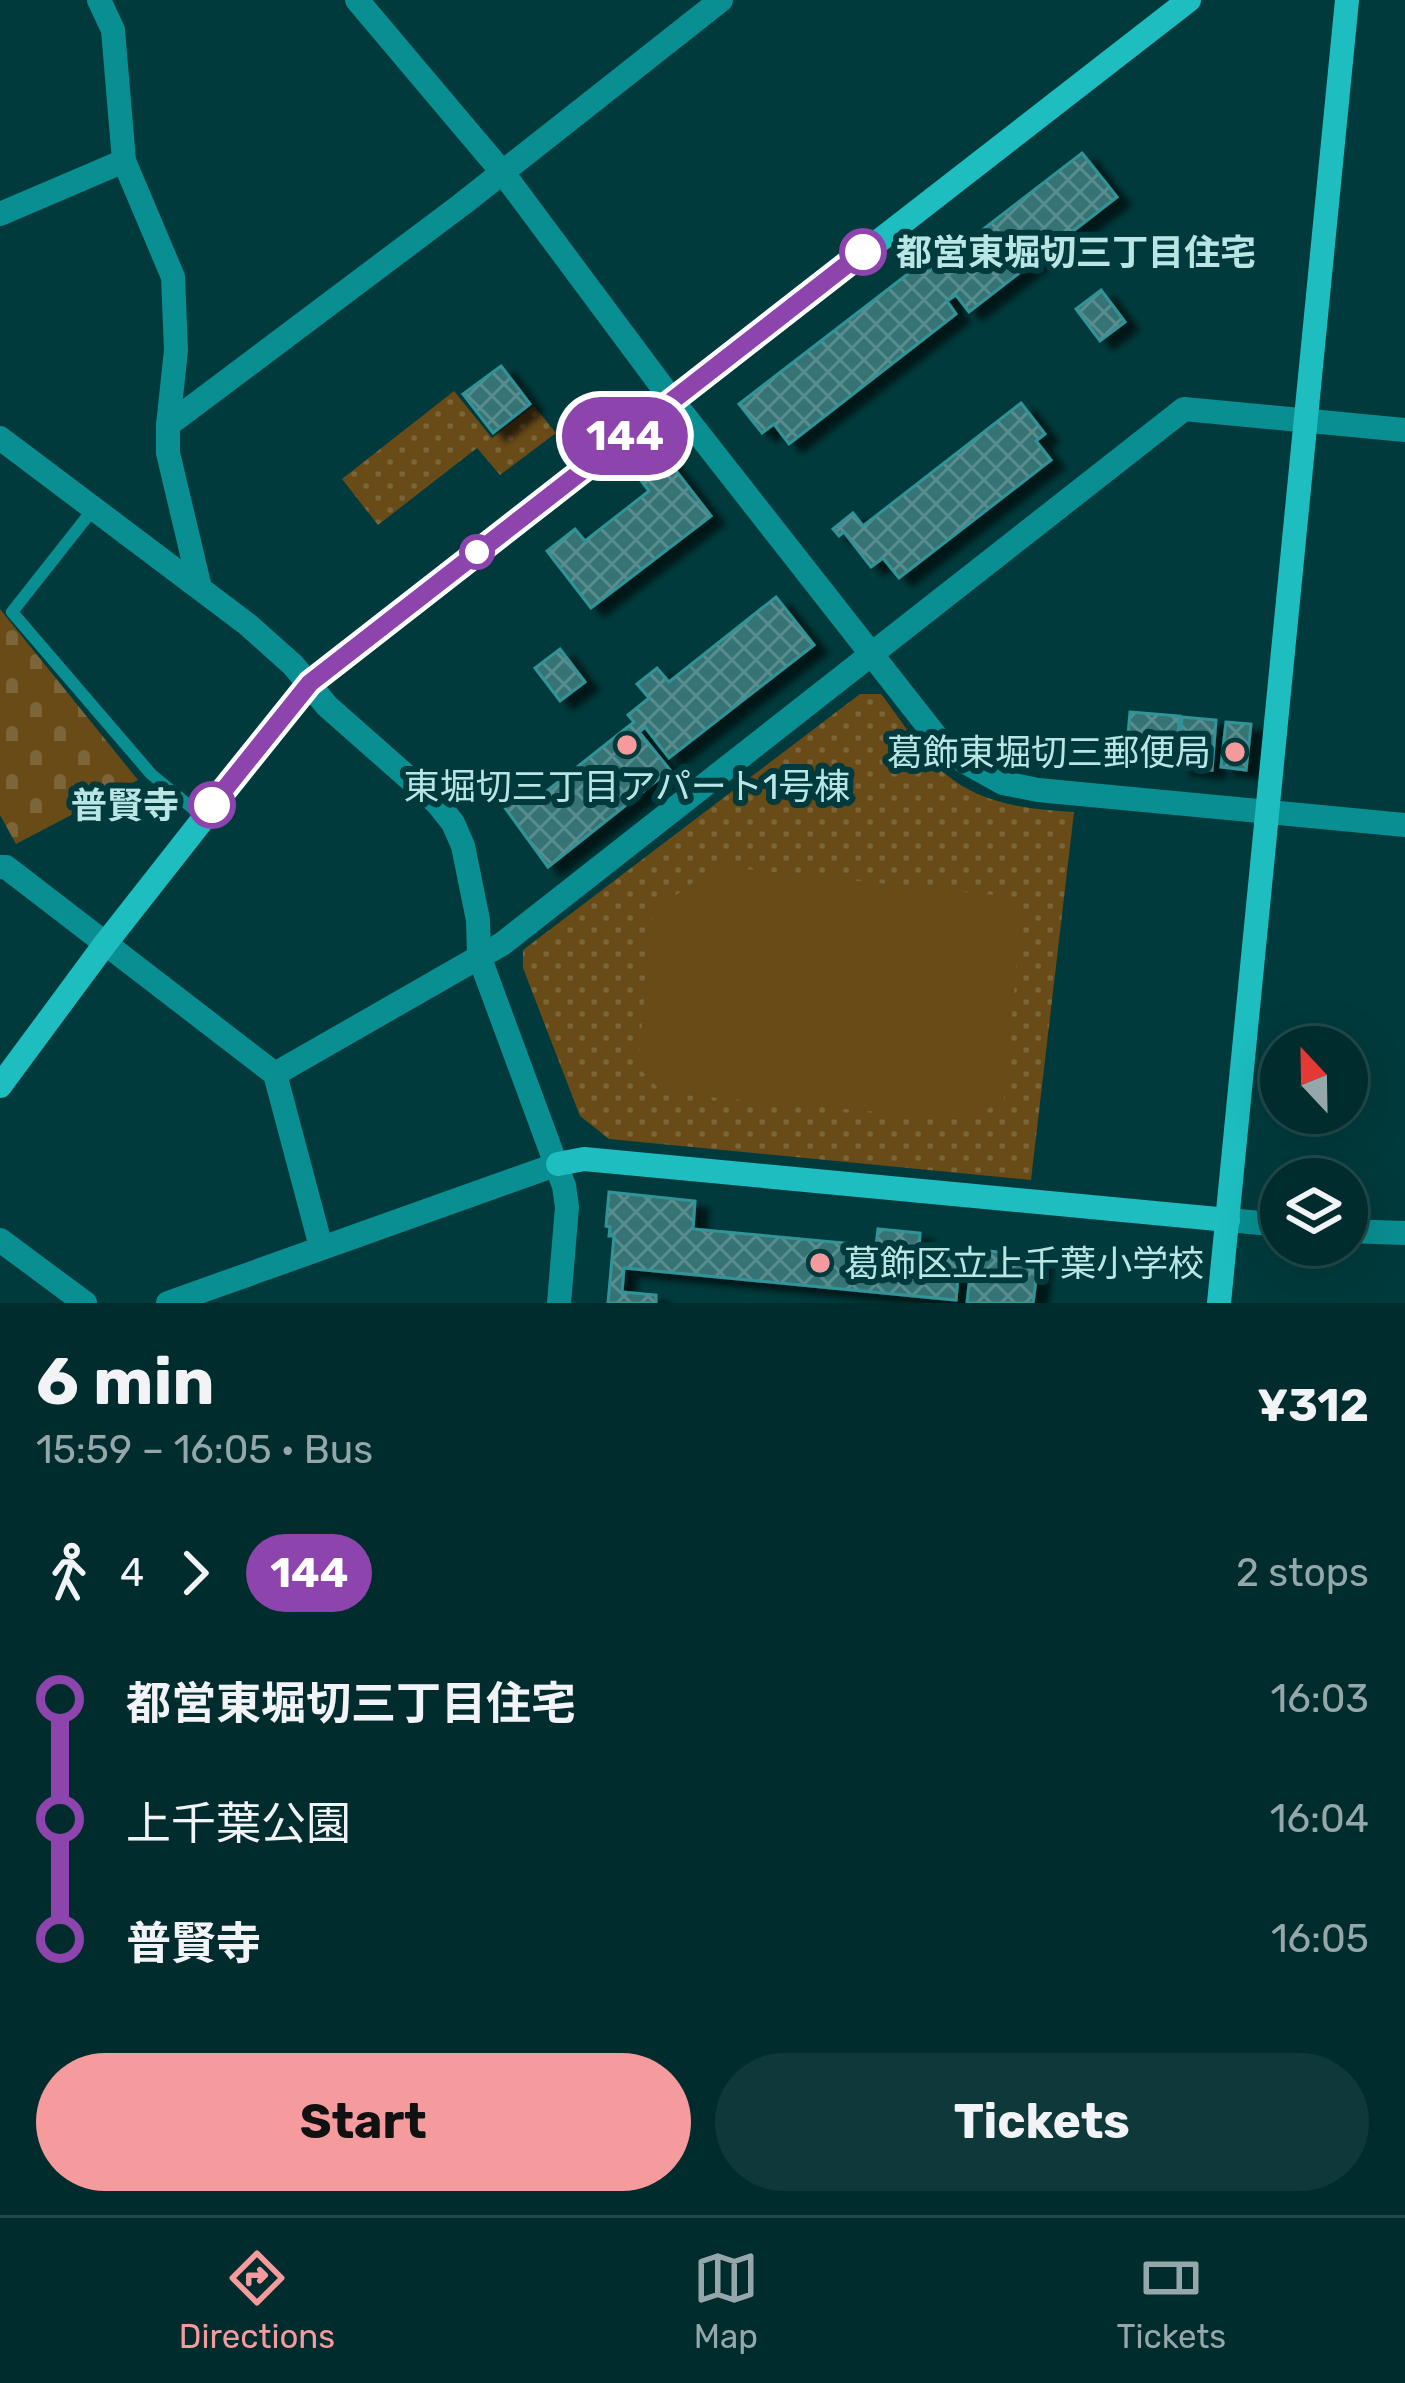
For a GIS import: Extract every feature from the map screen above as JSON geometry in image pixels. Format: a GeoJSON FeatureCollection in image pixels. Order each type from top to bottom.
{"type":"FeatureCollection","features":[{"type":"Feature","properties":{"kind":"street"},"geometry":{"type":"LineString","coordinates":[[99,0],[113,30],[124,161],[172,277],[176,350],[168,453],[200,588]]}},
{"type":"Feature","properties":{"kind":"street"},"geometry":{"type":"LineString","coordinates":[[357,0],[503,173],[672,400],[949,754],[1003,783],[1037,790],[1405,825]]}},
{"type":"Feature","properties":{"kind":"street"},"geometry":{"type":"LineString","coordinates":[[168,424],[503,173],[721,0]]}},
{"type":"Feature","properties":{"kind":"street"},"geometry":{"type":"LineString","coordinates":[[0,1086],[310,683],[1189,0]]}},
{"type":"Feature","properties":{"kind":"street"},"geometry":{"type":"LineString","coordinates":[[1219,1303],[1347,0]]}},
{"type":"Feature","properties":{"kind":"street"},"geometry":{"type":"LineString","coordinates":[[0,214],[124,161]]}},
{"type":"Feature","properties":{"kind":"street"},"geometry":{"type":"LineString","coordinates":[[275,1074],[502,944],[1184,409],[1405,430]]}},
{"type":"Feature","properties":{"kind":"street"},"geometry":{"type":"LineString","coordinates":[[0,438],[247,624],[453,823],[463,846],[478,920],[479,956],[557,1164],[567,1207],[559,1303]]}},
{"type":"Feature","properties":{"kind":"street"},"geometry":{"type":"LineString","coordinates":[[0,867],[7,867],[275,1074],[321,1247]]}},
{"type":"Feature","properties":{"kind":"street"},"geometry":{"type":"LineString","coordinates":[[168,1303],[557,1164],[584,1159],[1260,1223]]}},
{"type":"Feature","properties":{"kind":"street"},"geometry":{"type":"LineString","coordinates":[[1368,1232],[1405,1233]]}},
{"type":"Feature","properties":{"kind":"street"},"geometry":{"type":"LineString","coordinates":[[0,1240],[86,1303]]}},
{"type":"Feature","properties":{"kind":"lane"},"geometry":{"type":"LineString","coordinates":[[94,507],[12,612],[152,774],[203,817]]}},
{"type":"Feature","properties":{"kind":"green space"},"geometry":{"type":"Polygon","coordinates":[[[454,391],[492,438],[534,406],[556,433],[500,475],[477,448],[378,525],[342,479],[454,391]]]}},
{"type":"Feature","properties":{"kind":"green space"},"geometry":{"type":"Polygon","coordinates":[[[0,609],[138,780],[16,844],[0,815],[0,609]]]}},
{"type":"Feature","properties":{"kind":"green space"},"geometry":{"type":"Polygon","coordinates":[[[860,694],[881,694],[932,761],[970,790],[1020,806],[1074,812],[1031,1180],[609,1139],[580,1116],[523,968],[523,950],[860,694]]]}},
{"type":"Feature","properties":{"kind":"green space"},"geometry":{"type":"Polygon","coordinates":[[[715,866],[1003,896],[1021,918],[1004,1100],[968,1120],[663,1093],[638,1067],[652,913],[715,866]]]}},
{"type":"Feature","properties":{"kind":"building"},"geometry":{"type":"Polygon","coordinates":[[[1082,153],[1117,197],[969,312],[956,295],[947,301],[956,314],[789,444],[774,424],[762,433],[739,404],[922,263],[929,271],[1082,153]]]}},
{"type":"Feature","properties":{"kind":"building"},"geometry":{"type":"Polygon","coordinates":[[[1101,290],[1125,322],[1100,341],[1076,309],[1101,290]]]}},
{"type":"Feature","properties":{"kind":"building"},"geometry":{"type":"Polygon","coordinates":[[[501,366],[530,404],[493,433],[463,394],[501,366]]]}},
{"type":"Feature","properties":{"kind":"building"},"geometry":{"type":"Polygon","coordinates":[[[1021,403],[1045,434],[1036,441],[1051,460],[899,578],[883,558],[871,567],[844,532],[839,536],[833,529],[853,513],[863,526],[1021,403]]]}},
{"type":"Feature","properties":{"kind":"building"},"geometry":{"type":"Polygon","coordinates":[[[666,458],[711,516],[591,608],[547,551],[575,529],[585,541],[649,491],[639,478],[666,458]]]}},
{"type":"Feature","properties":{"kind":"building","name":"東堀切三丁目アパート1号棟"},"geometry":{"type":"Polygon","coordinates":[[[776,597],[814,645],[669,758],[645,727],[639,732],[670,770],[548,867],[503,805],[528,785],[538,798],[634,722],[628,715],[649,698],[637,684],[657,668],[669,682],[776,597]]]}},
{"type":"Feature","properties":{"kind":"building"},"geometry":{"type":"Polygon","coordinates":[[[560,649],[585,682],[560,701],[535,668],[560,649]]]}},
{"type":"Feature","properties":{"kind":"building"},"geometry":{"type":"Polygon","coordinates":[[[1130,712],[1180,716],[1176,750],[1142,747],[1143,736],[1128,734],[1130,712]]]}},
{"type":"Feature","properties":{"kind":"building"},"geometry":{"type":"Polygon","coordinates":[[[1182,717],[1216,720],[1212,770],[1178,767],[1182,717]]]}},
{"type":"Feature","properties":{"kind":"building"},"geometry":{"type":"Polygon","coordinates":[[[1226,722],[1251,724],[1246,770],[1221,767],[1226,722]]]}},
{"type":"Feature","properties":{"kind":"building"},"geometry":{"type":"Polygon","coordinates":[[[609,1192],[695,1201],[693,1229],[876,1246],[878,1229],[920,1233],[919,1249],[960,1253],[956,1300],[624,1268],[622,1292],[656,1295],[656,1303],[608,1303],[614,1236],[609,1236],[606,1226],[609,1192]]]}},
{"type":"Feature","properties":{"kind":"building"},"geometry":{"type":"Polygon","coordinates":[[[973,1249],[1039,1257],[1033,1303],[967,1303],[973,1249]]]}},
{"type":"Feature","properties":{"kind":"bus line","name":"144"},"geometry":{"type":"LineString","coordinates":[[212,805],[310,683],[863,252]]}},
{"type":"Feature","properties":{"kind":"place","name":"都営東堀切三丁目住宅"},"geometry":{"type":"Point","coordinates":[863,252]}},
{"type":"Feature","properties":{"kind":"place","name":"東堀切三丁目アパート1号棟"},"geometry":{"type":"Point","coordinates":[627,745]}},
{"type":"Feature","properties":{"kind":"place","name":"葛飾東堀切三郵便局"},"geometry":{"type":"Point","coordinates":[1235,752]}},
{"type":"Feature","properties":{"kind":"place","name":"普賢寺"},"geometry":{"type":"Point","coordinates":[212,805]}},
{"type":"Feature","properties":{"kind":"place","name":"葛飾区立上千葉小学校"},"geometry":{"type":"Point","coordinates":[820,1263]}}]}
